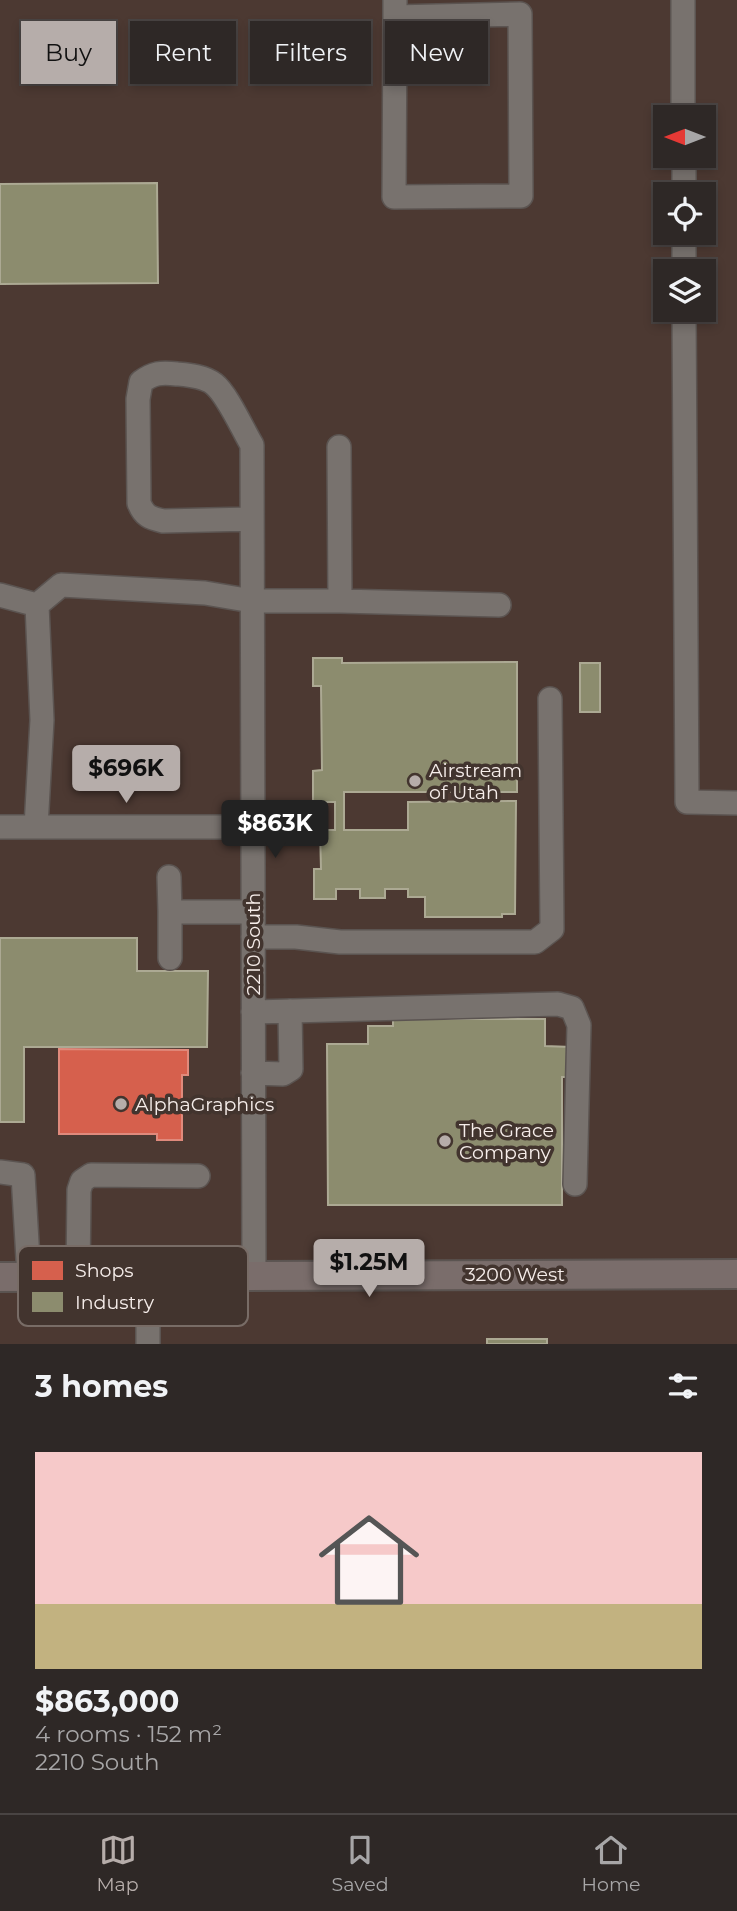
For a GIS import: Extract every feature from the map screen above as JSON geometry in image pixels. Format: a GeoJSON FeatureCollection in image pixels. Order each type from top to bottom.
{"type":"FeatureCollection","features":[{"type":"Feature","properties":{"kind":"main road","name":"3200 West"},"geometry":{"type":"LineString","coordinates":[[248,1275],[737,1274]]}},
{"type":"Feature","properties":{"kind":"main road","name":"3200 West"},"geometry":{"type":"LineString","coordinates":[[0,1277],[18,1276]]}},
{"type":"Feature","properties":{"kind":"street"},"geometry":{"type":"LineString","coordinates":[[683,0],[684,105]]}},
{"type":"Feature","properties":{"kind":"street"},"geometry":{"type":"LineString","coordinates":[[395,8],[520,14],[521,196],[394,197],[395,8]]}},
{"type":"Feature","properties":{"kind":"street"},"geometry":{"type":"LineString","coordinates":[[684,322],[687,802],[737,803]]}},
{"type":"Feature","properties":{"kind":"street","name":"2210 South"},"geometry":{"type":"LineString","coordinates":[[252,519],[163,521],[150,519],[142,513],[139,503],[138,399],[141,382],[160,372],[198,377],[214,384],[252,445],[254,1275]]}},
{"type":"Feature","properties":{"kind":"street"},"geometry":{"type":"LineString","coordinates":[[339,447],[340,601]]}},
{"type":"Feature","properties":{"kind":"street"},"geometry":{"type":"LineString","coordinates":[[37,605],[61,584],[205,593],[252,601],[499,605]]}},
{"type":"Feature","properties":{"kind":"street"},"geometry":{"type":"LineString","coordinates":[[0,595],[37,605]]}},
{"type":"Feature","properties":{"kind":"street"},"geometry":{"type":"LineString","coordinates":[[36,827],[41,720],[37,605]]}},
{"type":"Feature","properties":{"kind":"street"},"geometry":{"type":"LineString","coordinates":[[253,937],[296,937],[340,942],[535,942],[552,929],[550,698]]}},
{"type":"Feature","properties":{"kind":"street"},"geometry":{"type":"LineString","coordinates":[[0,827],[253,827]]}},
{"type":"Feature","properties":{"kind":"street"},"geometry":{"type":"LineString","coordinates":[[169,877],[170,958]]}},
{"type":"Feature","properties":{"kind":"street"},"geometry":{"type":"LineString","coordinates":[[170,912],[253,912]]}},
{"type":"Feature","properties":{"kind":"street"},"geometry":{"type":"LineString","coordinates":[[253,1012],[558,1004],[572,1008],[579,1025],[575,1184]]}},
{"type":"Feature","properties":{"kind":"street"},"geometry":{"type":"LineString","coordinates":[[253,1073],[283,1074],[290,1069],[290,1011]]}},
{"type":"Feature","properties":{"kind":"street"},"geometry":{"type":"LineString","coordinates":[[0,1172],[23,1175],[27,1246]]}},
{"type":"Feature","properties":{"kind":"street"},"geometry":{"type":"LineString","coordinates":[[78,1246],[79,1191],[82,1181],[92,1175],[198,1176]]}},
{"type":"Feature","properties":{"kind":"street"},"geometry":{"type":"LineString","coordinates":[[737,1274],[737,1294]]}},
{"type":"Feature","properties":{"kind":"street"},"geometry":{"type":"LineString","coordinates":[[148,1326],[148,1344]]}},
{"type":"Feature","properties":{"kind":"shaded area"},"geometry":{"type":"Polygon","coordinates":[[[0,0],[737,0],[737,1344],[0,1344],[0,0]]]}},
{"type":"Feature","properties":{"kind":"building: Shops","name":"AlphaGraphics"},"geometry":{"type":"Polygon","coordinates":[[[59,1049],[188,1050],[188,1075],[182,1075],[182,1140],[157,1140],[157,1134],[59,1134],[59,1049]]]}},
{"type":"Feature","properties":{"kind":"building: Industry"},"geometry":{"type":"Polygon","coordinates":[[[157,183],[158,283],[0,284],[0,184],[157,183]]]}},
{"type":"Feature","properties":{"kind":"building: Industry","name":"Airstream of Utah"},"geometry":{"type":"Polygon","coordinates":[[[313,658],[342,658],[342,663],[517,662],[517,792],[344,792],[344,830],[408,830],[408,802],[516,801],[515,914],[502,914],[502,917],[425,917],[425,897],[408,897],[408,889],[385,889],[385,898],[360,898],[360,889],[336,889],[336,899],[314,899],[314,869],[321,869],[320,830],[335,830],[335,802],[313,802],[313,771],[322,770],[321,686],[313,686],[313,658]]]}},
{"type":"Feature","properties":{"kind":"building: Industry"},"geometry":{"type":"Polygon","coordinates":[[[580,663],[600,663],[600,712],[580,712],[580,663]]]}},
{"type":"Feature","properties":{"kind":"building: Industry"},"geometry":{"type":"Polygon","coordinates":[[[0,938],[137,938],[137,971],[208,971],[207,1047],[24,1047],[24,1122],[0,1122],[0,938]]]}},
{"type":"Feature","properties":{"kind":"building: Industry","name":"The Grace Company"},"geometry":{"type":"Polygon","coordinates":[[[393,1019],[545,1019],[545,1046],[571,1047],[571,1077],[562,1077],[562,1205],[328,1205],[327,1044],[368,1044],[368,1026],[393,1026],[393,1019]]]}},
{"type":"Feature","properties":{"kind":"building: Industry"},"geometry":{"type":"Polygon","coordinates":[[[487,1339],[547,1339],[547,1344],[487,1344],[487,1339]]]}},
{"type":"Feature","properties":{"kind":"place","name":"Airstream of Utah"},"geometry":{"type":"Point","coordinates":[415,781]}},
{"type":"Feature","properties":{"kind":"place","name":"AlphaGraphics"},"geometry":{"type":"Point","coordinates":[121,1104]}},
{"type":"Feature","properties":{"kind":"place","name":"The Grace Company"},"geometry":{"type":"Point","coordinates":[445,1141]}}]}
